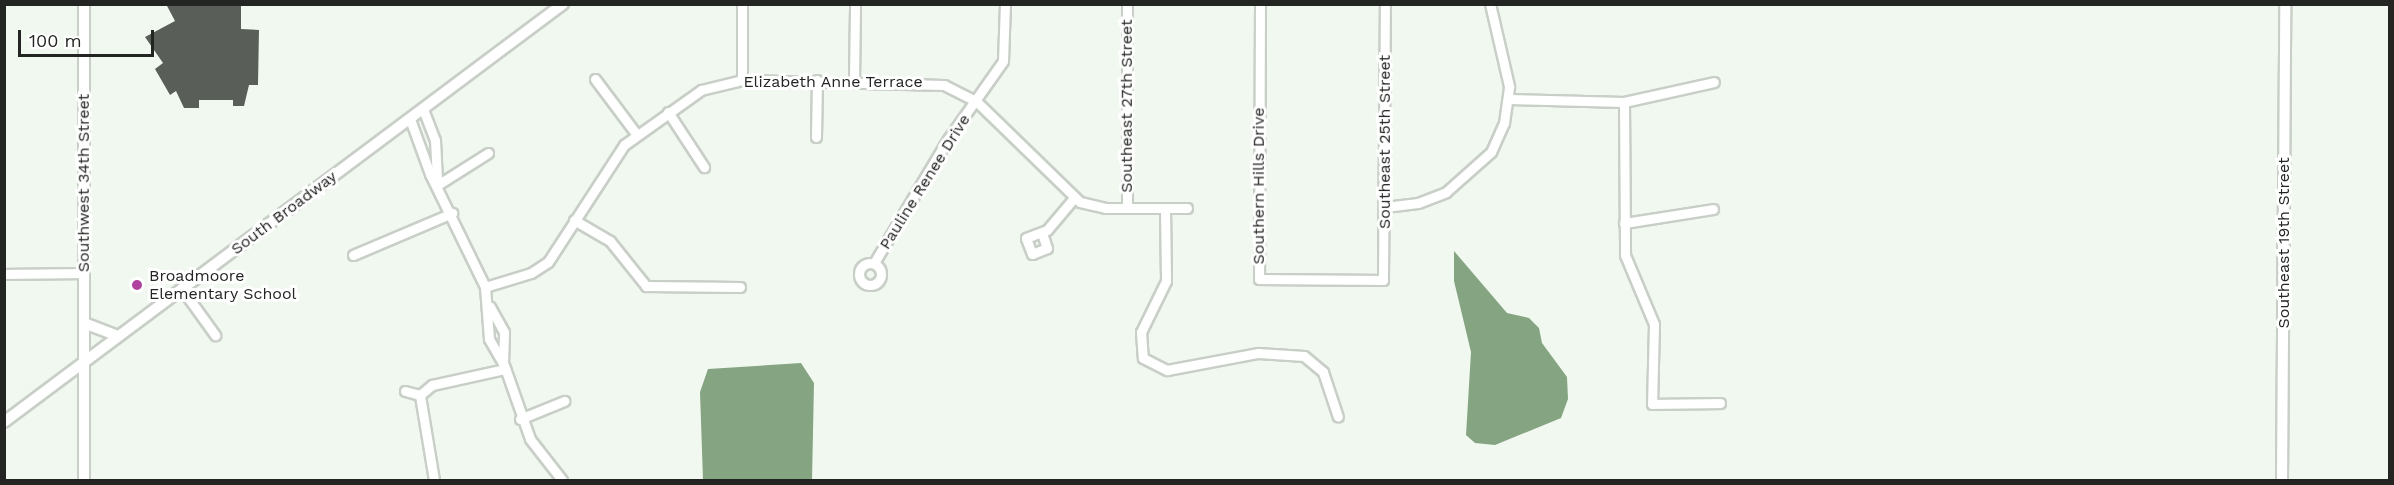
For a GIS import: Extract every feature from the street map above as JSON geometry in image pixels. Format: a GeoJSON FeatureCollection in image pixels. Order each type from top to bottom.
{"type":"FeatureCollection","features":[{"type":"Feature","properties":{"kind":"street","name":"Southwest 34th Street"},"geometry":{"type":"LineString","coordinates":[[84,4],[84,480]]}},
{"type":"Feature","properties":{"kind":"street","name":"South Broadway"},"geometry":{"type":"LineString","coordinates":[[4,422],[563,4]]}},
{"type":"Feature","properties":{"kind":"street"},"geometry":{"type":"LineString","coordinates":[[742,4],[742,80]]}},
{"type":"Feature","properties":{"kind":"street"},"geometry":{"type":"LineString","coordinates":[[854,80],[855,4]]}},
{"type":"Feature","properties":{"kind":"street","name":"Pauline Renee Drive"},"geometry":{"type":"LineString","coordinates":[[874,263],[1005,56],[1005,4]]}},
{"type":"Feature","properties":{"kind":"street","name":"Southeast 27th Street"},"geometry":{"type":"LineString","coordinates":[[1126,4],[1127,208]]}},
{"type":"Feature","properties":{"kind":"street","name":"Southern Hills Drive"},"geometry":{"type":"LineString","coordinates":[[1260,4],[1259,279],[1383,280]]}},
{"type":"Feature","properties":{"kind":"street","name":"Southeast 25th Street"},"geometry":{"type":"LineString","coordinates":[[1383,280],[1385,4]]}},
{"type":"Feature","properties":{"kind":"street"},"geometry":{"type":"LineString","coordinates":[[1385,207],[1434,197],[1475,170],[1499,136],[1509,99],[1508,74],[1490,4]]}},
{"type":"Feature","properties":{"kind":"street","name":"Southeast 19th Street"},"geometry":{"type":"LineString","coordinates":[[2282,480],[2285,4]]}},
{"type":"Feature","properties":{"kind":"street"},"geometry":{"type":"LineString","coordinates":[[595,79],[638,135]]}},
{"type":"Feature","properties":{"kind":"street","name":"Elizabeth Anne Terrace"},"geometry":{"type":"LineString","coordinates":[[485,287],[541,268],[612,158],[638,135],[701,90],[742,80],[926,82],[976,101],[1074,198],[1094,207],[1187,208]]}},
{"type":"Feature","properties":{"kind":"street"},"geometry":{"type":"LineString","coordinates":[[816,136],[817,81]]}},
{"type":"Feature","properties":{"kind":"street"},"geometry":{"type":"LineString","coordinates":[[1509,99],[1624,102],[1714,82]]}},
{"type":"Feature","properties":{"kind":"street"},"geometry":{"type":"LineString","coordinates":[[1624,102],[1624,223],[1628,266],[1654,324],[1652,405],[1720,403]]}},
{"type":"Feature","properties":{"kind":"street"},"geometry":{"type":"LineString","coordinates":[[423,109],[435,140],[438,182],[485,287],[490,307],[504,332],[504,366]]}},
{"type":"Feature","properties":{"kind":"street"},"geometry":{"type":"LineString","coordinates":[[668,112],[704,167]]}},
{"type":"Feature","properties":{"kind":"street"},"geometry":{"type":"LineString","coordinates":[[410,119],[430,174],[438,182]]}},
{"type":"Feature","properties":{"kind":"street"},"geometry":{"type":"LineString","coordinates":[[438,182],[488,153]]}},
{"type":"Feature","properties":{"kind":"street"},"geometry":{"type":"LineString","coordinates":[[1042,233],[1074,198]]}},
{"type":"Feature","properties":{"kind":"street"},"geometry":{"type":"LineString","coordinates":[[1166,208],[1166,281],[1141,332],[1143,358],[1167,370],[1258,353],[1304,356],[1323,372],[1338,417]]}},
{"type":"Feature","properties":{"kind":"street"},"geometry":{"type":"LineString","coordinates":[[1624,223],[1713,209]]}},
{"type":"Feature","properties":{"kind":"street"},"geometry":{"type":"LineString","coordinates":[[353,255],[452,213]]}},
{"type":"Feature","properties":{"kind":"street"},"geometry":{"type":"LineString","coordinates":[[574,220],[610,241],[645,286],[740,287]]}},
{"type":"Feature","properties":{"kind":"street"},"geometry":{"type":"LineString","coordinates":[[4,274],[84,273]]}},
{"type":"Feature","properties":{"kind":"street"},"geometry":{"type":"LineString","coordinates":[[182,289],[215,335]]}},
{"type":"Feature","properties":{"kind":"street"},"geometry":{"type":"LineString","coordinates":[[490,307],[489,339],[504,366],[520,419],[562,480]]}},
{"type":"Feature","properties":{"kind":"street"},"geometry":{"type":"LineString","coordinates":[[84,323],[118,336]]}},
{"type":"Feature","properties":{"kind":"street"},"geometry":{"type":"LineString","coordinates":[[405,391],[420,394],[432,386],[504,366]]}},
{"type":"Feature","properties":{"kind":"street"},"geometry":{"type":"LineString","coordinates":[[420,394],[434,480]]}},
{"type":"Feature","properties":{"kind":"street"},"geometry":{"type":"LineString","coordinates":[[520,419],[564,401]]}},
{"type":"Feature","properties":{"kind":"shaded area"},"geometry":{"type":"Polygon","coordinates":[[[1454,251],[1507,313],[1529,318],[1539,328],[1542,343],[1567,377],[1568,399],[1561,418],[1495,445],[1475,443],[1466,435],[1471,352],[1454,281],[1454,251]]]}},
{"type":"Feature","properties":{"kind":"shaded area"},"geometry":{"type":"Polygon","coordinates":[[[801,363],[814,383],[812,480],[703,480],[700,392],[708,369],[801,363]]]}},
{"type":"Feature","properties":{"kind":"building"},"geometry":{"type":"Polygon","coordinates":[[[166,4],[241,4],[241,29],[259,30],[258,85],[249,85],[244,106],[233,106],[233,100],[199,100],[199,108],[184,108],[176,91],[170,95],[155,69],[163,63],[145,37],[175,21],[166,4]]]}},
{"type":"Feature","properties":{"kind":"place","name":"Broadmoore Elementary School"},"geometry":{"type":"Point","coordinates":[137,285]}}]}
